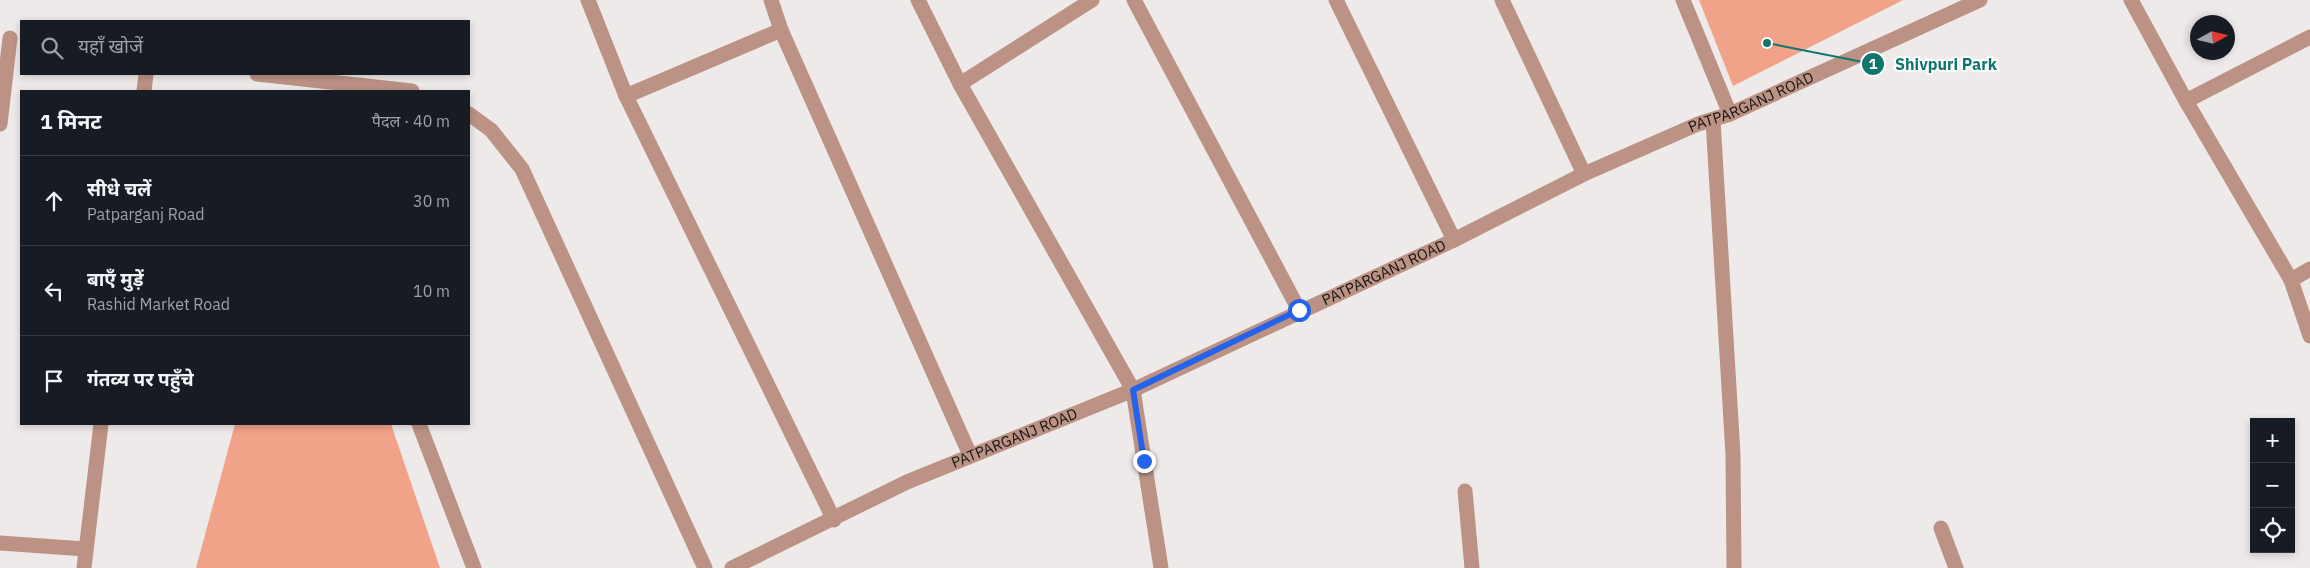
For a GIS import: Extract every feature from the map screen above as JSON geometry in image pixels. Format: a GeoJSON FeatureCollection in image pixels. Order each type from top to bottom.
{"type":"FeatureCollection","features":[{"type":"Feature","properties":{"kind":"street"},"geometry":{"type":"LineString","coordinates":[[588,0],[626,96],[834,520]]}},
{"type":"Feature","properties":{"kind":"street"},"geometry":{"type":"LineString","coordinates":[[771,0],[780,30],[970,455]]}},
{"type":"Feature","properties":{"kind":"street"},"geometry":{"type":"LineString","coordinates":[[918,0],[960,84],[1133,390],[1161,568]]}},
{"type":"Feature","properties":{"kind":"street"},"geometry":{"type":"LineString","coordinates":[[960,84],[1092,0]]}},
{"type":"Feature","properties":{"kind":"street"},"geometry":{"type":"LineString","coordinates":[[1134,0],[1299,310]]}},
{"type":"Feature","properties":{"kind":"street"},"geometry":{"type":"LineString","coordinates":[[1336,0],[1454,240]]}},
{"type":"Feature","properties":{"kind":"street"},"geometry":{"type":"LineString","coordinates":[[1502,0],[1584,174]]}},
{"type":"Feature","properties":{"kind":"street"},"geometry":{"type":"LineString","coordinates":[[1683,0],[1730,114]]}},
{"type":"Feature","properties":{"kind":"street","name":"PATPARGANJ ROAD"},"geometry":{"type":"LineString","coordinates":[[732,568],[834,520],[908,482],[970,455],[1133,390],[1299,310],[1454,240],[1584,174],[1730,114],[1980,0]]}},
{"type":"Feature","properties":{"kind":"street"},"geometry":{"type":"LineString","coordinates":[[2131,0],[2186,101],[2291,280],[2310,336]]}},
{"type":"Feature","properties":{"kind":"street"},"geometry":{"type":"LineString","coordinates":[[626,96],[780,30]]}},
{"type":"Feature","properties":{"kind":"street"},"geometry":{"type":"LineString","coordinates":[[2186,101],[2310,37]]}},
{"type":"Feature","properties":{"kind":"street"},"geometry":{"type":"LineString","coordinates":[[0,124],[10,38]]}},
{"type":"Feature","properties":{"kind":"street"},"geometry":{"type":"LineString","coordinates":[[144,90],[146,75]]}},
{"type":"Feature","properties":{"kind":"street"},"geometry":{"type":"LineString","coordinates":[[267,75],[403,90]]}},
{"type":"Feature","properties":{"kind":"street"},"geometry":{"type":"LineString","coordinates":[[470,115],[491,130],[522,169],[705,568]]}},
{"type":"Feature","properties":{"kind":"street"},"geometry":{"type":"LineString","coordinates":[[1713,120],[1733,455],[1734,568]]}},
{"type":"Feature","properties":{"kind":"street"},"geometry":{"type":"LineString","coordinates":[[2291,280],[2310,269]]}},
{"type":"Feature","properties":{"kind":"street"},"geometry":{"type":"LineString","coordinates":[[84,568],[101,425]]}},
{"type":"Feature","properties":{"kind":"street"},"geometry":{"type":"LineString","coordinates":[[420,425],[433,465],[474,568]]}},
{"type":"Feature","properties":{"kind":"street"},"geometry":{"type":"LineString","coordinates":[[1465,492],[1472,568]]}},
{"type":"Feature","properties":{"kind":"street"},"geometry":{"type":"LineString","coordinates":[[1941,528],[1956,568]]}},
{"type":"Feature","properties":{"kind":"street"},"geometry":{"type":"LineString","coordinates":[[0,543],[85,549]]}},
{"type":"Feature","properties":{"kind":"shaded area"},"geometry":{"type":"Polygon","coordinates":[[[1699,0],[1903,0],[1733,86],[1699,0]]]}},
{"type":"Feature","properties":{"kind":"shaded area"},"geometry":{"type":"Polygon","coordinates":[[[235,425],[391,425],[440,568],[196,568],[235,425]]]}},
{"type":"Feature","properties":{"kind":"place","name":"Shivpuri Park"},"geometry":{"type":"Point","coordinates":[1767,43]}},
{"type":"Feature","properties":{"kind":"route"},"geometry":{"type":"LineString","coordinates":[[1144,461],[1133,390],[1299,310]]}}]}
